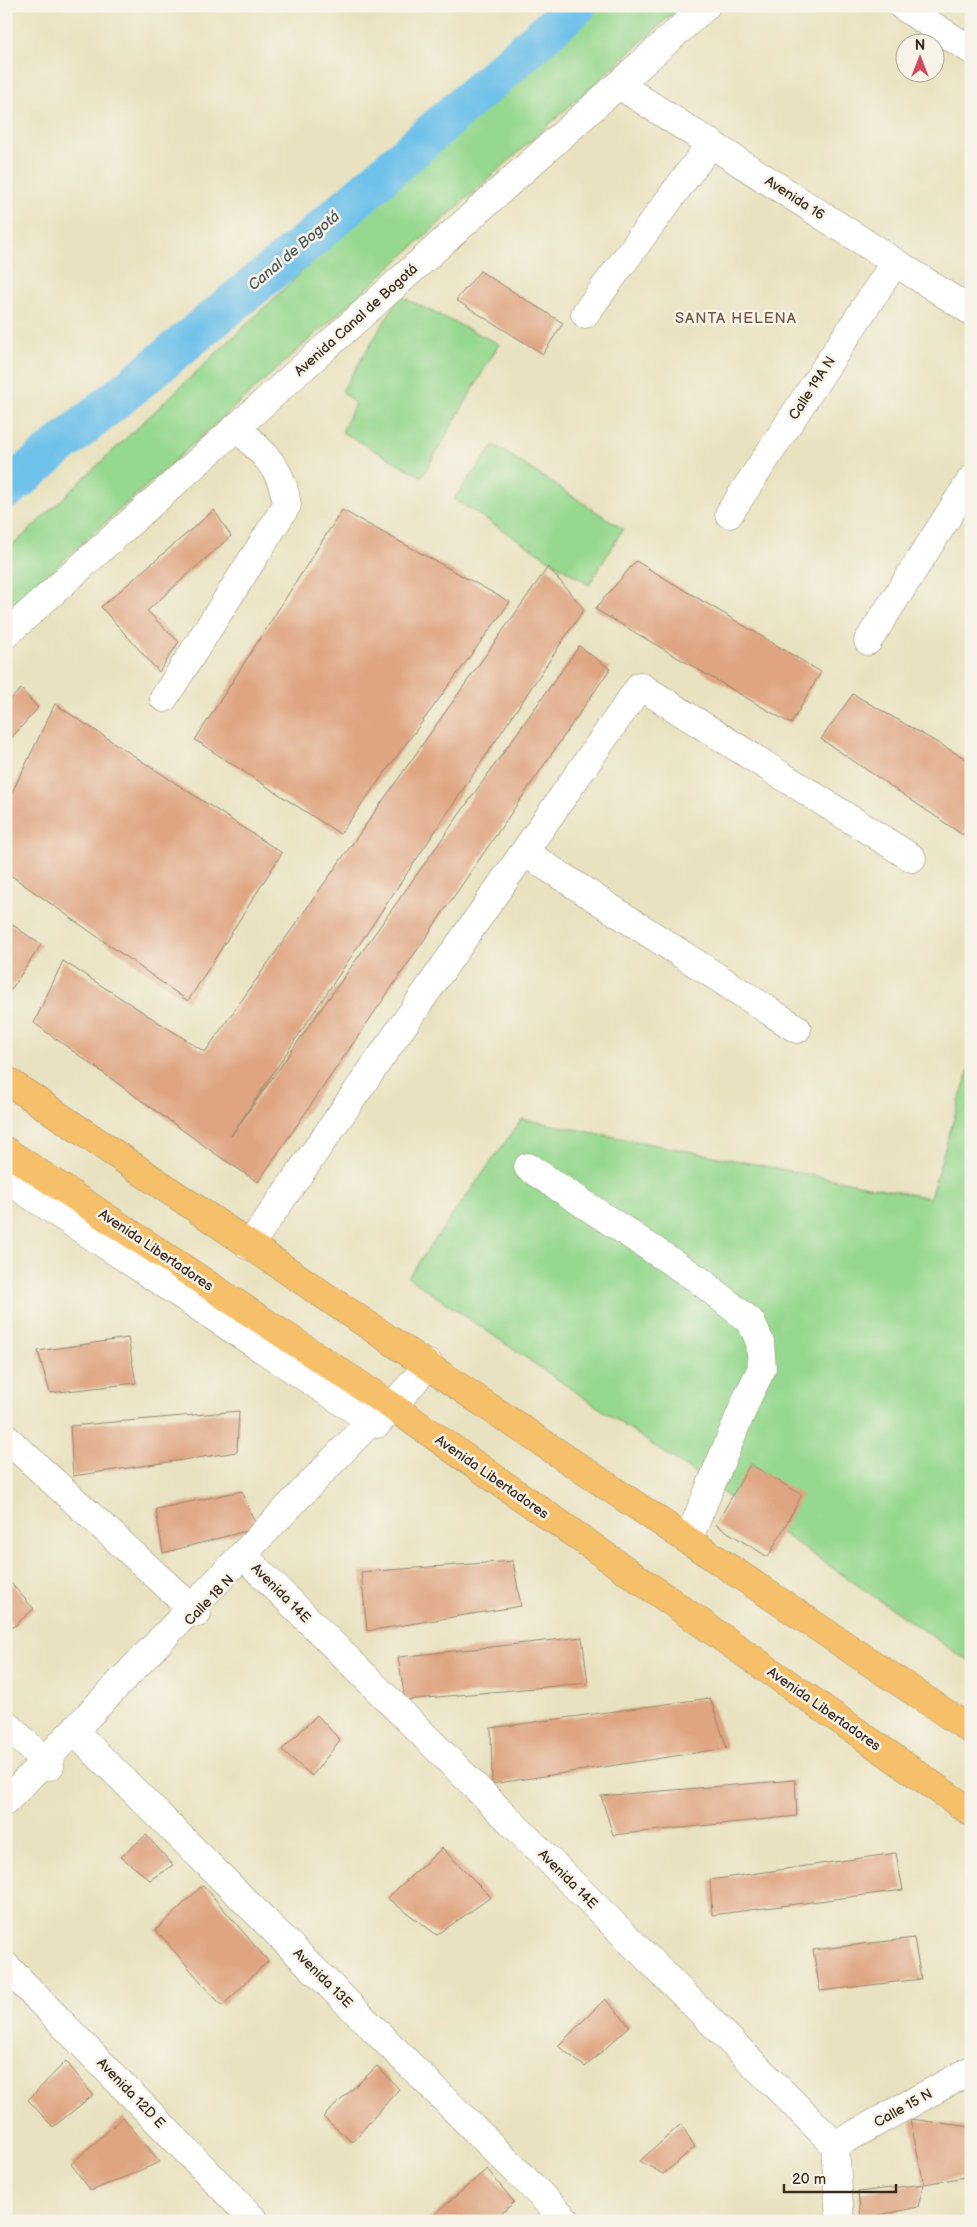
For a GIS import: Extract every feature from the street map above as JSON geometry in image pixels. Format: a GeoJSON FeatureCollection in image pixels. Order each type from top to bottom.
{"type":"FeatureCollection","features":[{"type":"Feature","properties":{"kind":"main road"},"geometry":{"type":"LineString","coordinates":[[6,1080],[249,1246],[429,1364],[971,1730]]}},
{"type":"Feature","properties":{"kind":"main road","name":"Avenida Libertadores"},"geometry":{"type":"LineString","coordinates":[[7,1160],[392,1407],[971,1812]]}},
{"type":"Feature","properties":{"kind":"street","name":"Avenida Canal de Bogotá"},"geometry":{"type":"LineString","coordinates":[[6,634],[706,6]]}},
{"type":"Feature","properties":{"kind":"street"},"geometry":{"type":"LineString","coordinates":[[902,6],[971,50]]}},
{"type":"Feature","properties":{"kind":"street","name":"Avenida 16"},"geometry":{"type":"LineString","coordinates":[[619,84],[971,311]]}},
{"type":"Feature","properties":{"kind":"street"},"geometry":{"type":"LineString","coordinates":[[585,314],[711,143]]}},
{"type":"Feature","properties":{"kind":"street","name":"Calle 19A N"},"geometry":{"type":"LineString","coordinates":[[729,514],[895,262]]}},
{"type":"Feature","properties":{"kind":"street"},"geometry":{"type":"LineString","coordinates":[[164,698],[286,505],[284,484],[273,464],[237,427]]}},
{"type":"Feature","properties":{"kind":"street"},"geometry":{"type":"LineString","coordinates":[[868,641],[971,480]]}},
{"type":"Feature","properties":{"kind":"street"},"geometry":{"type":"LineString","coordinates":[[249,1246],[640,686],[912,858]]}},
{"type":"Feature","properties":{"kind":"street"},"geometry":{"type":"LineString","coordinates":[[524,852],[797,1029]]}},
{"type":"Feature","properties":{"kind":"street"},"geometry":{"type":"LineString","coordinates":[[6,1801],[47,1763],[195,1610],[371,1421],[7,1160]]}},
{"type":"Feature","properties":{"kind":"street"},"geometry":{"type":"LineString","coordinates":[[528,1167],[699,1280],[750,1322],[760,1342],[762,1368],[748,1396],[688,1540]]}},
{"type":"Feature","properties":{"kind":"street","name":"Calle 18 N"},"geometry":{"type":"LineString","coordinates":[[6,1812],[47,1763],[79,1736],[195,1610],[247,1559],[392,1407],[429,1364]]}},
{"type":"Feature","properties":{"kind":"street"},"geometry":{"type":"LineString","coordinates":[[6,1438],[195,1610]]}},
{"type":"Feature","properties":{"kind":"street","name":"Avenida 14E"},"geometry":{"type":"LineString","coordinates":[[247,1559],[835,2145]]}},
{"type":"Feature","properties":{"kind":"street"},"geometry":{"type":"LineString","coordinates":[[6,1724],[47,1763]]}},
{"type":"Feature","properties":{"kind":"street","name":"Avenida 13E"},"geometry":{"type":"LineString","coordinates":[[79,1736],[567,2221]]}},
{"type":"Feature","properties":{"kind":"street","name":"Avenida 12D E"},"geometry":{"type":"LineString","coordinates":[[6,1966],[255,2221]]}},
{"type":"Feature","properties":{"kind":"street","name":"Calle 15 N"},"geometry":{"type":"LineString","coordinates":[[835,2145],[971,2070]]}},
{"type":"Feature","properties":{"kind":"street"},"geometry":{"type":"LineString","coordinates":[[835,2145],[840,2221]]}},
{"type":"Feature","properties":{"kind":"green space"},"geometry":{"type":"Polygon","coordinates":[[[583,6],[681,6],[6,612],[6,552],[583,6]]]}},
{"type":"Feature","properties":{"kind":"green space"},"geometry":{"type":"Polygon","coordinates":[[[400,296],[499,344],[422,477],[342,432],[355,404],[342,391],[400,296]]]}},
{"type":"Feature","properties":{"kind":"green space"},"geometry":{"type":"Polygon","coordinates":[[[494,445],[623,529],[589,585],[454,499],[494,445]]]}},
{"type":"Feature","properties":{"kind":"green space"},"geometry":{"type":"Polygon","coordinates":[[[971,1062],[971,1663],[408,1277],[522,1119],[930,1198],[971,1062]]]}},
{"type":"Feature","properties":{"kind":"building"},"geometry":{"type":"Polygon","coordinates":[[[480,271],[563,323],[543,354],[456,300],[480,271]]]}},
{"type":"Feature","properties":{"kind":"building"},"geometry":{"type":"Polygon","coordinates":[[[214,510],[231,536],[147,611],[179,642],[159,672],[101,607],[214,510]]]}},
{"type":"Feature","properties":{"kind":"building"},"geometry":{"type":"Polygon","coordinates":[[[342,510],[510,602],[340,834],[195,740],[342,510]]]}},
{"type":"Feature","properties":{"kind":"building"},"geometry":{"type":"Polygon","coordinates":[[[636,561],[821,672],[791,724],[595,609],[636,561]]]}},
{"type":"Feature","properties":{"kind":"building"},"geometry":{"type":"Polygon","coordinates":[[[548,567],[584,609],[231,1136],[579,646],[610,669],[258,1182],[217,1155],[34,1023],[63,961],[205,1052],[548,567]]]}},
{"type":"Feature","properties":{"kind":"building"},"geometry":{"type":"Polygon","coordinates":[[[21,689],[38,708],[6,744],[6,703],[21,689]]]}},
{"type":"Feature","properties":{"kind":"building"},"geometry":{"type":"Polygon","coordinates":[[[853,694],[971,762],[971,820],[963,835],[821,739],[853,694]]]}},
{"type":"Feature","properties":{"kind":"building"},"geometry":{"type":"Polygon","coordinates":[[[55,704],[282,853],[188,1001],[6,872],[6,805],[55,704]]]}},
{"type":"Feature","properties":{"kind":"building"},"geometry":{"type":"Polygon","coordinates":[[[6,920],[41,945],[6,997],[6,920]]]}},
{"type":"Feature","properties":{"kind":"building"},"geometry":{"type":"Polygon","coordinates":[[[128,1338],[136,1383],[50,1393],[38,1351],[128,1338]]]}},
{"type":"Feature","properties":{"kind":"building"},"geometry":{"type":"Polygon","coordinates":[[[239,1411],[237,1452],[73,1476],[70,1426],[239,1411]]]}},
{"type":"Feature","properties":{"kind":"building"},"geometry":{"type":"Polygon","coordinates":[[[750,1464],[802,1495],[768,1557],[716,1525],[750,1464]]]}},
{"type":"Feature","properties":{"kind":"building"},"geometry":{"type":"Polygon","coordinates":[[[242,1491],[257,1528],[163,1553],[156,1509],[242,1491]]]}},
{"type":"Feature","properties":{"kind":"building"},"geometry":{"type":"Polygon","coordinates":[[[513,1561],[521,1606],[367,1631],[361,1572],[513,1561]]]}},
{"type":"Feature","properties":{"kind":"building"},"geometry":{"type":"Polygon","coordinates":[[[9,1581],[34,1609],[13,1627],[6,1619],[6,1583],[9,1581]]]}},
{"type":"Feature","properties":{"kind":"building"},"geometry":{"type":"Polygon","coordinates":[[[582,1637],[588,1683],[405,1700],[398,1657],[582,1637]]]}},
{"type":"Feature","properties":{"kind":"building"},"geometry":{"type":"Polygon","coordinates":[[[710,1698],[727,1748],[492,1784],[491,1728],[710,1698]]]}},
{"type":"Feature","properties":{"kind":"building"},"geometry":{"type":"Polygon","coordinates":[[[317,1715],[340,1740],[312,1776],[282,1750],[317,1715]]]}},
{"type":"Feature","properties":{"kind":"building"},"geometry":{"type":"Polygon","coordinates":[[[795,1780],[797,1816],[613,1835],[601,1796],[795,1780]]]}},
{"type":"Feature","properties":{"kind":"building"},"geometry":{"type":"Polygon","coordinates":[[[146,1835],[173,1865],[150,1880],[121,1857],[146,1835]]]}},
{"type":"Feature","properties":{"kind":"building"},"geometry":{"type":"Polygon","coordinates":[[[442,1848],[491,1897],[437,1935],[387,1898],[442,1848]]]}},
{"type":"Feature","properties":{"kind":"building"},"geometry":{"type":"Polygon","coordinates":[[[896,1853],[903,1890],[712,1915],[710,1880],[896,1853]]]}},
{"type":"Feature","properties":{"kind":"building"},"geometry":{"type":"Polygon","coordinates":[[[203,1885],[268,1961],[222,2006],[156,1930],[203,1885]]]}},
{"type":"Feature","properties":{"kind":"building"},"geometry":{"type":"Polygon","coordinates":[[[914,1938],[921,1979],[820,1991],[813,1950],[914,1938]]]}},
{"type":"Feature","properties":{"kind":"building"},"geometry":{"type":"Polygon","coordinates":[[[605,1999],[630,2026],[585,2067],[558,2046],[605,1999]]]}},
{"type":"Feature","properties":{"kind":"building"},"geometry":{"type":"Polygon","coordinates":[[[66,2061],[93,2095],[53,2127],[28,2100],[66,2061]]]}},
{"type":"Feature","properties":{"kind":"building"},"geometry":{"type":"Polygon","coordinates":[[[377,2066],[399,2089],[352,2142],[323,2117],[377,2066]]]}},
{"type":"Feature","properties":{"kind":"building"},"geometry":{"type":"Polygon","coordinates":[[[123,2117],[160,2162],[91,2191],[71,2164],[123,2117]]]}},
{"type":"Feature","properties":{"kind":"building"},"geometry":{"type":"Polygon","coordinates":[[[910,2119],[971,2127],[971,2176],[924,2184],[910,2119]]]}},
{"type":"Feature","properties":{"kind":"building"},"geometry":{"type":"Polygon","coordinates":[[[681,2124],[695,2147],[663,2174],[640,2161],[681,2124]]]}},
{"type":"Feature","properties":{"kind":"building"},"geometry":{"type":"Polygon","coordinates":[[[487,2169],[514,2202],[494,2221],[427,2221],[487,2169]]]}},
{"type":"Feature","properties":{"kind":"building"},"geometry":{"type":"Polygon","coordinates":[[[924,2184],[918,2207],[861,2219],[858,2192],[924,2184]]]}},
{"type":"Feature","properties":{"kind":"waterway","name":"Canal de Bogotá"},"geometry":{"type":"LineString","coordinates":[[6,490],[313,237],[576,6]]}},
{"type":"Feature","properties":{"kind":"district","name":"SANTA HELENA"},"geometry":{"type":"Point","coordinates":[736,318]}}]}
